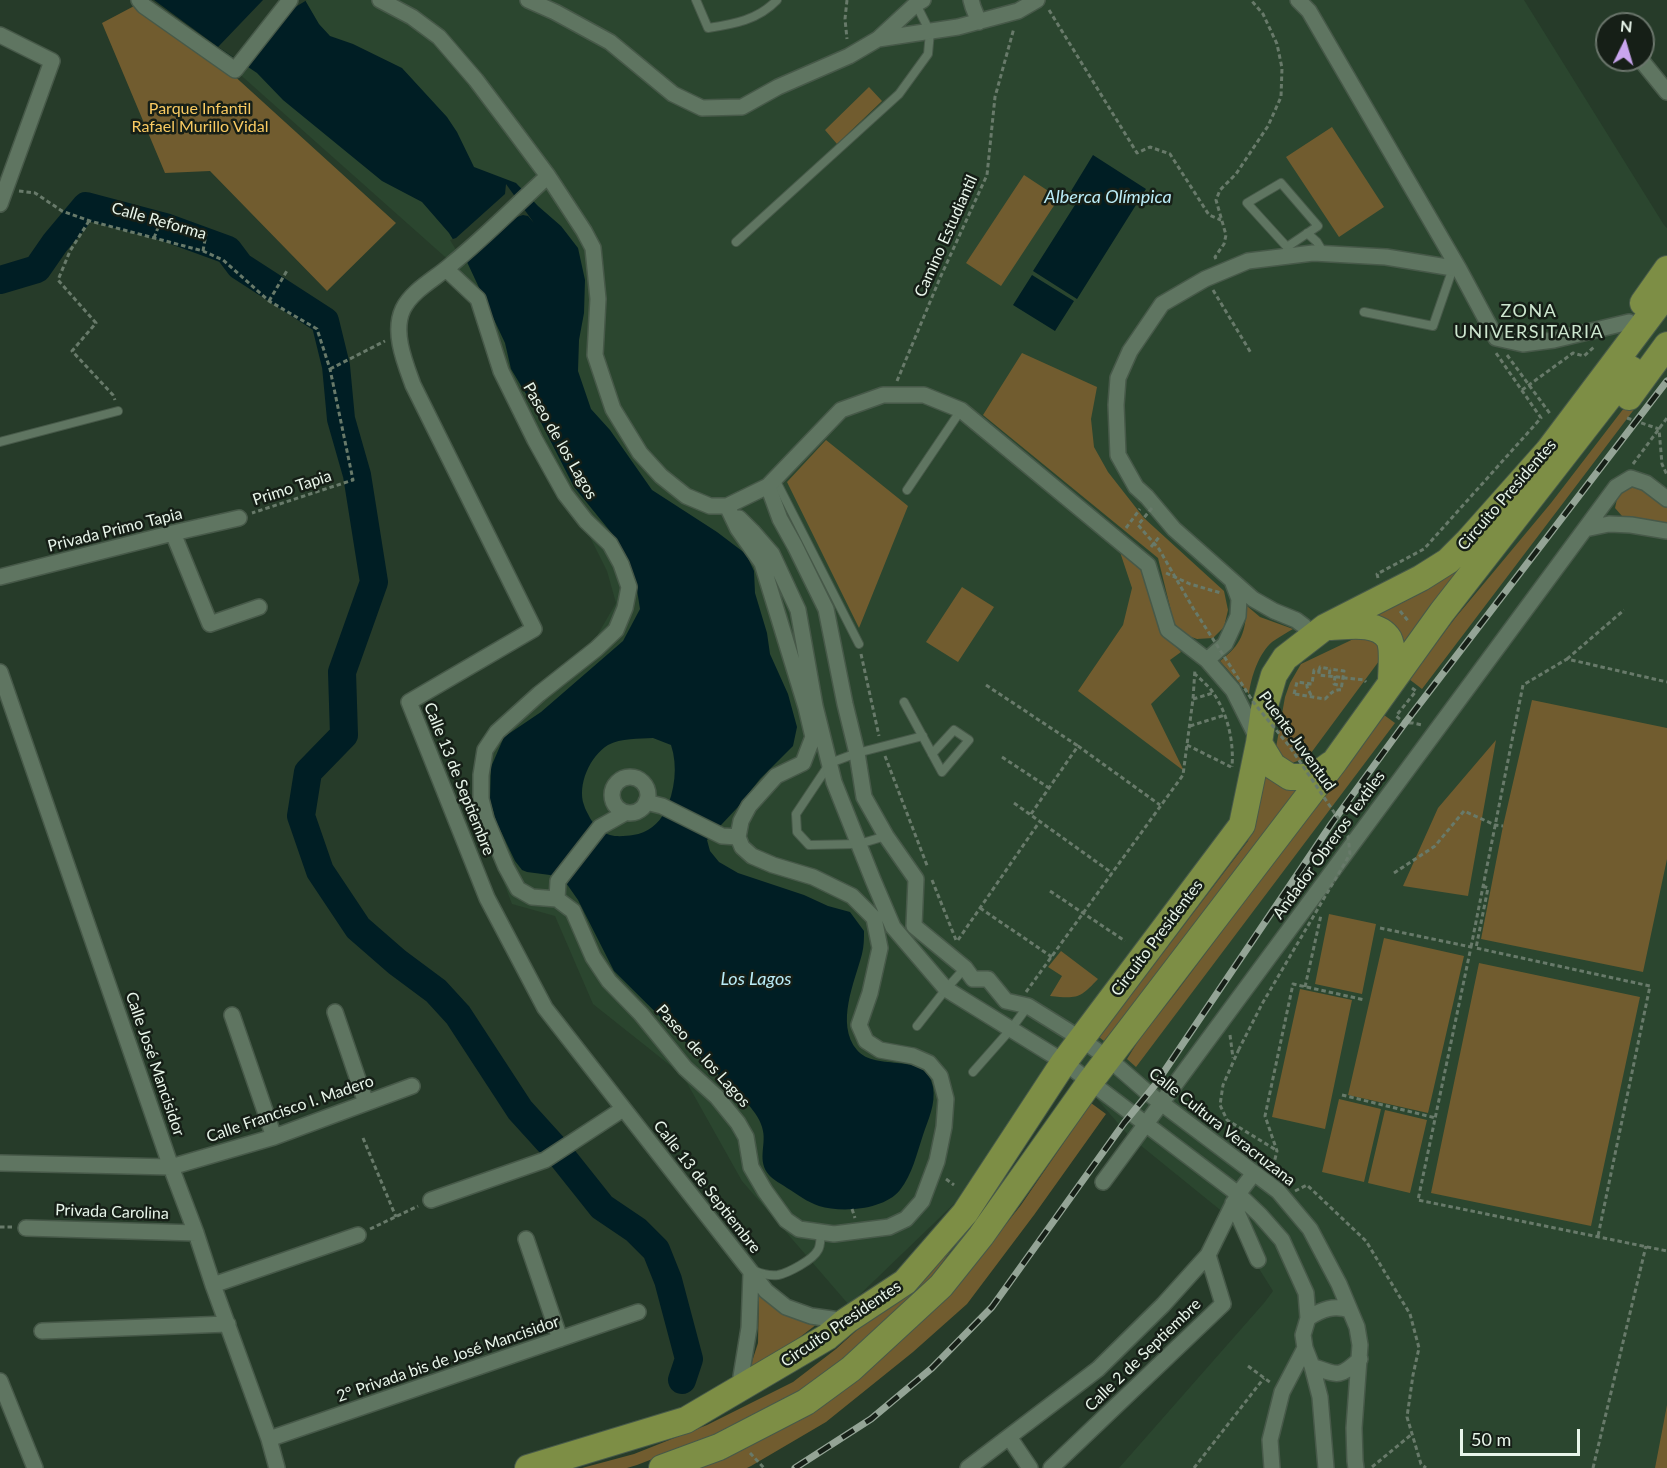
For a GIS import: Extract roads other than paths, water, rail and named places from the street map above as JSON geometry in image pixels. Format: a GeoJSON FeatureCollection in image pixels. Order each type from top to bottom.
{"type":"FeatureCollection","features":[{"type":"Feature","properties":{"kind":"main road"},"geometry":{"type":"LineString","coordinates":[[1421,578],[1554,419],[1667,269]]}},
{"type":"Feature","properties":{"kind":"main road","name":"Circuito Presidentes"},"geometry":{"type":"LineString","coordinates":[[528,1468],[686,1420],[827,1337],[846,1321],[905,1282],[964,1213],[1064,1062],[1242,825],[1264,709],[1274,675],[1285,658],[1382,585],[1421,578],[1448,561],[1468,542],[1548,451],[1667,293]]}},
{"type":"Feature","properties":{"kind":"main road","name":"Circuito Presidentes"},"geometry":{"type":"LineString","coordinates":[[662,1468],[719,1447],[806,1402],[851,1369],[941,1286],[981,1236],[1090,1082],[1398,682],[1423,638],[1442,612],[1667,321]]}},
{"type":"Feature","properties":{"kind":"main road"},"geometry":{"type":"LineString","coordinates":[[1442,612],[1513,539],[1629,397],[1667,345]]}},
{"type":"Feature","properties":{"kind":"main road"},"geometry":{"type":"LineString","coordinates":[[1317,633],[1362,626],[1379,630],[1389,640],[1398,682]]}},
{"type":"Feature","properties":{"kind":"main road"},"geometry":{"type":"LineString","coordinates":[[1259,743],[1273,766],[1290,777],[1313,777],[1335,761]]}},
{"type":"Feature","properties":{"kind":"street"},"geometry":{"type":"LineString","coordinates":[[139,0],[144,6],[238,67],[290,0]]}},
{"type":"Feature","properties":{"kind":"street"},"geometry":{"type":"LineString","coordinates":[[380,0],[412,17],[439,37],[476,80],[543,181],[584,231],[593,248],[598,299],[595,355],[613,409],[640,453],[661,476],[686,496],[710,506],[727,506],[772,483],[841,410],[884,395],[924,396],[961,410],[1145,562],[1168,630],[1201,656],[1233,690],[1259,743]]}},
{"type":"Feature","properties":{"kind":"street"},"geometry":{"type":"LineString","coordinates":[[528,0],[610,42],[673,94],[702,108],[742,107],[778,87],[849,56],[878,39],[918,1]]}},
{"type":"Feature","properties":{"kind":"street"},"geometry":{"type":"LineString","coordinates":[[971,0],[979,22]]}},
{"type":"Feature","properties":{"kind":"street"},"geometry":{"type":"LineString","coordinates":[[1298,0],[1309,10],[1496,338],[1523,344],[1554,340],[1629,322]]}},
{"type":"Feature","properties":{"kind":"street"},"geometry":{"type":"LineString","coordinates":[[878,39],[958,27],[1043,5]]}},
{"type":"Feature","properties":{"kind":"street"},"geometry":{"type":"LineString","coordinates":[[0,35],[52,61],[2,194]]}},
{"type":"Feature","properties":{"kind":"street"},"geometry":{"type":"LineString","coordinates":[[1651,72],[1667,92]]}},
{"type":"Feature","properties":{"kind":"street","name":"Calle 13 de Septiembre"},"geometry":{"type":"LineString","coordinates":[[543,181],[449,267],[412,296],[402,310],[399,324],[402,354],[412,385],[534,629],[409,702],[487,898],[544,1008],[766,1291],[786,1306],[811,1316],[846,1321]]}},
{"type":"Feature","properties":{"kind":"street"},"geometry":{"type":"LineString","coordinates":[[1317,633],[1308,632],[1296,620],[1253,599],[1168,521],[1136,487],[1118,455],[1116,405],[1118,378],[1130,351],[1162,304],[1205,279],[1248,261],[1313,253],[1386,257],[1456,269]]}},
{"type":"Feature","properties":{"kind":"street","name":"Paseo de los Lagos"},"geometry":{"type":"LineString","coordinates":[[449,267],[478,299],[501,371],[565,494],[586,521],[609,544],[621,564],[629,587],[625,608],[616,630],[496,732],[485,750],[481,799],[486,819],[506,867],[518,889],[532,897],[557,899],[573,911],[593,957],[609,981],[641,1014],[685,1068],[717,1097],[738,1123],[746,1137],[751,1167],[786,1220],[799,1229],[834,1234],[889,1227],[906,1219],[922,1201],[937,1161],[944,1127],[946,1099],[940,1076],[929,1063],[914,1056],[880,1050],[867,1041],[859,1025],[870,993],[880,948],[874,918],[852,896],[813,877],[752,856],[742,847],[738,837]]}},
{"type":"Feature","properties":{"kind":"street","name":"Andador Obreros Textiles"},"geometry":{"type":"LineString","coordinates":[[1103,1182],[1616,487],[1631,478],[1646,483],[1667,499]]}},
{"type":"Feature","properties":{"kind":"street"},"geometry":{"type":"LineString","coordinates":[[772,483],[780,519],[826,609],[857,753],[864,797],[886,836],[916,879],[914,926],[965,968]]}},
{"type":"Feature","properties":{"kind":"street"},"geometry":{"type":"LineString","coordinates":[[727,506],[772,554],[798,610],[815,706],[834,782],[893,927],[946,989],[1064,1062],[1146,1124],[1235,1199],[1260,1215],[1282,1240],[1306,1293],[1308,1318],[1303,1335],[1320,1396],[1326,1468]]}},
{"type":"Feature","properties":{"kind":"street"},"geometry":{"type":"LineString","coordinates":[[646,802],[665,807],[722,836],[738,837],[741,821],[749,806],[776,776],[803,763],[813,737],[762,563],[738,529],[727,506]]}},
{"type":"Feature","properties":{"kind":"street","name":"Privada Primo Tapia"},"geometry":{"type":"LineString","coordinates":[[0,578],[238,518]]}},
{"type":"Feature","properties":{"kind":"street"},"geometry":{"type":"LineString","coordinates":[[1585,529],[1609,524],[1667,531]]}},
{"type":"Feature","properties":{"kind":"street"},"geometry":{"type":"LineString","coordinates":[[173,533],[210,624],[259,607]]}},
{"type":"Feature","properties":{"kind":"street"},"geometry":{"type":"LineString","coordinates":[[1201,656],[1225,644],[1238,616],[1239,599],[1232,580]]}},
{"type":"Feature","properties":{"kind":"street","name":"Calle José Mancisidor"},"geometry":{"type":"LineString","coordinates":[[0,672],[171,1167],[269,1439],[277,1468]]}},
{"type":"Feature","properties":{"kind":"street"},"geometry":{"type":"LineString","coordinates":[[557,899],[558,881],[600,827],[625,813],[640,810],[646,802],[647,790],[639,780],[627,778],[613,788],[615,806],[625,813]]}},
{"type":"Feature","properties":{"kind":"street","name":"Calle Cultura Veracruzana"},"geometry":{"type":"LineString","coordinates":[[965,968],[973,979],[988,980],[1006,1001],[1026,1001],[1109,1059],[1161,1103],[1268,1183],[1310,1229],[1339,1284],[1357,1327],[1360,1345],[1354,1428],[1356,1465]]}},
{"type":"Feature","properties":{"kind":"street"},"geometry":{"type":"LineString","coordinates":[[335,1012],[366,1103]]}},
{"type":"Feature","properties":{"kind":"street"},"geometry":{"type":"LineString","coordinates":[[232,1015],[274,1137]]}},
{"type":"Feature","properties":{"kind":"street","name":"Calle Francisco I. Madero"},"geometry":{"type":"LineString","coordinates":[[0,1163],[171,1167],[274,1137],[412,1086]]}},
{"type":"Feature","properties":{"kind":"street"},"geometry":{"type":"LineString","coordinates":[[431,1200],[545,1160],[623,1109]]}},
{"type":"Feature","properties":{"kind":"street"},"geometry":{"type":"LineString","coordinates":[[968,1468],[1098,1369],[1163,1305],[1208,1255],[1235,1199],[1254,1173]]}},
{"type":"Feature","properties":{"kind":"street"},"geometry":{"type":"LineString","coordinates":[[1235,1199],[1258,1260]]}},
{"type":"Feature","properties":{"kind":"street","name":"Privada Carolina"},"geometry":{"type":"LineString","coordinates":[[26,1228],[196,1233]]}},
{"type":"Feature","properties":{"kind":"street"},"geometry":{"type":"LineString","coordinates":[[213,1285],[358,1235]]}},
{"type":"Feature","properties":{"kind":"street"},"geometry":{"type":"LineString","coordinates":[[526,1239],[560,1339]]}},
{"type":"Feature","properties":{"kind":"street","name":"Calle 2 de Septiembre"},"geometry":{"type":"LineString","coordinates":[[1051,1468],[1223,1304],[1208,1255]]}},
{"type":"Feature","properties":{"kind":"street","name":"Calle 13 de Septiembre"},"geometry":{"type":"LineString","coordinates":[[739,1389],[749,1328],[749,1271]]}},
{"type":"Feature","properties":{"kind":"street"},"geometry":{"type":"LineString","coordinates":[[1308,1318],[1321,1311],[1339,1307],[1350,1310]]}},
{"type":"Feature","properties":{"kind":"street","name":"2° Privada bis de José Mancisidor"},"geometry":{"type":"LineString","coordinates":[[269,1439],[638,1312]]}},
{"type":"Feature","properties":{"kind":"street"},"geometry":{"type":"LineString","coordinates":[[42,1331],[228,1324]]}},
{"type":"Feature","properties":{"kind":"street"},"geometry":{"type":"LineString","coordinates":[[1272,1468],[1270,1440],[1282,1392],[1305,1348]]}},
{"type":"Feature","properties":{"kind":"street"},"geometry":{"type":"LineString","coordinates":[[1312,1366],[1335,1374],[1347,1371],[1359,1359]]}},
{"type":"Feature","properties":{"kind":"street"},"geometry":{"type":"LineString","coordinates":[[0,1381],[34,1468]]}},
{"type":"Feature","properties":{"kind":"street"},"geometry":{"type":"LineString","coordinates":[[1009,1437],[1030,1468]]}},
{"type":"Feature","properties":{"kind":"lane"},"geometry":{"type":"LineString","coordinates":[[696,0],[708,28],[735,24],[767,10],[777,0]]}},
{"type":"Feature","properties":{"kind":"lane"},"geometry":{"type":"LineString","coordinates":[[736,242],[899,94],[928,54],[930,32],[918,1]]}},
{"type":"Feature","properties":{"kind":"lane"},"geometry":{"type":"LineString","coordinates":[[1281,183],[1318,226],[1307,233],[1287,247],[1247,203],[1281,183]]}},
{"type":"Feature","properties":{"kind":"lane"},"geometry":{"type":"LineString","coordinates":[[1307,233],[1317,242],[1324,254]]}},
{"type":"Feature","properties":{"kind":"lane"},"geometry":{"type":"LineString","coordinates":[[1364,312],[1433,326],[1456,269]]}},
{"type":"Feature","properties":{"kind":"lane"},"geometry":{"type":"LineString","coordinates":[[907,490],[961,410]]}},
{"type":"Feature","properties":{"kind":"lane"},"geometry":{"type":"LineString","coordinates":[[0,442],[118,411]]}},
{"type":"Feature","properties":{"kind":"lane"},"geometry":{"type":"LineString","coordinates":[[772,483],[859,644]]}},
{"type":"Feature","properties":{"kind":"lane"},"geometry":{"type":"LineString","coordinates":[[904,702],[923,736],[932,754],[942,772],[969,740],[954,730],[932,754]]}},
{"type":"Feature","properties":{"kind":"lane"},"geometry":{"type":"LineString","coordinates":[[886,836],[859,844],[809,845],[797,832],[796,814],[830,763],[857,753],[923,736]]}},
{"type":"Feature","properties":{"kind":"lane"},"geometry":{"type":"LineString","coordinates":[[917,1026],[965,968]]}},
{"type":"Feature","properties":{"kind":"lane"},"geometry":{"type":"LineString","coordinates":[[973,1072],[1011,1029],[1026,1001]]}},
{"type":"Feature","properties":{"kind":"lane"},"geometry":{"type":"LineString","coordinates":[[749,1271],[777,1275],[794,1268],[815,1255],[819,1248],[821,1232]]}},
{"type":"Feature","properties":{"kind":"water","name":"Los Lagos"},"geometry":{"type":"Polygon","coordinates":[[[154,0],[305,0],[319,24],[330,36],[353,44],[402,68],[447,117],[474,167],[516,183],[561,226],[578,248],[585,280],[578,371],[591,409],[610,430],[652,490],[717,532],[746,554],[754,571],[755,593],[767,633],[770,654],[788,694],[797,727],[793,746],[760,779],[707,840],[710,851],[719,862],[738,873],[850,912],[864,931],[863,951],[847,1015],[851,1040],[865,1057],[911,1065],[921,1069],[929,1076],[933,1087],[931,1112],[914,1164],[908,1178],[893,1197],[862,1208],[828,1208],[806,1200],[771,1177],[763,1164],[762,1127],[748,1104],[614,971],[578,900],[564,880],[550,875],[527,872],[522,870],[515,861],[496,821],[490,800],[491,767],[504,737],[541,712],[623,641],[640,609],[629,565],[614,536],[574,487],[511,369],[505,343],[467,262],[449,233],[422,202],[382,181],[283,100],[257,73],[154,0]],[[653,738],[624,740],[608,745],[596,756],[584,780],[582,797],[587,813],[599,828],[613,836],[638,834],[648,830],[659,820],[665,812],[673,787],[675,770],[671,745],[653,738]]]}},
{"type":"Feature","properties":{"kind":"water","name":"Alberca Olímpica"},"geometry":{"type":"Polygon","coordinates":[[[1093,155],[1146,189],[1077,299],[1033,271],[1080,197],[1071,191],[1093,155]]]}},
{"type":"Feature","properties":{"kind":"water"},"geometry":{"type":"Polygon","coordinates":[[[1032,275],[1074,301],[1055,331],[1013,305],[1032,275]]]}},
{"type":"Feature","properties":{"kind":"waterway"},"geometry":{"type":"LineString","coordinates":[[0,280],[37,269],[86,206],[165,227],[228,250],[240,266],[325,321],[336,366],[341,419],[357,475],[374,582],[342,672],[344,735],[308,772],[301,816],[320,871],[358,928],[397,962],[436,991],[458,1015],[520,1110],[559,1153],[602,1207],[636,1230],[656,1250],[668,1280],[689,1359],[682,1380]]}},
{"type":"Feature","properties":{"kind":"railway"},"geometry":{"type":"LineString","coordinates":[[795,1468],[871,1419],[932,1368],[992,1307],[1124,1123],[1155,1085],[1332,823],[1405,723],[1667,381]]}},
{"type":"Feature","properties":{"kind":"district","name":"ZONA UNIVERSITARIA"},"geometry":{"type":"Point","coordinates":[1529,321]}},
{"type":"Feature","properties":{"kind":"park label","name":"Parque Infantil Rafael Murillo Vidal"},"geometry":{"type":"Point","coordinates":[200,118]}}]}
